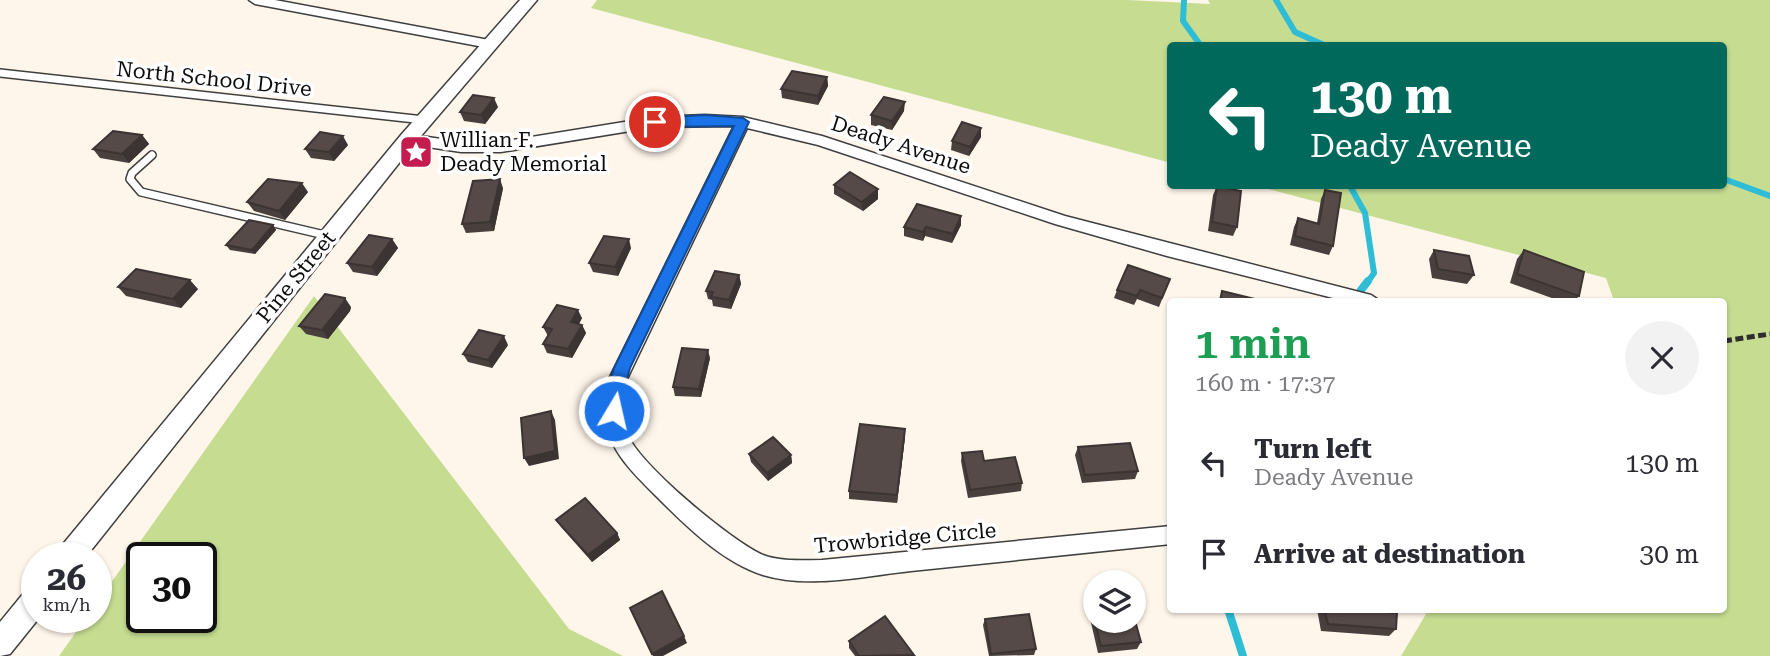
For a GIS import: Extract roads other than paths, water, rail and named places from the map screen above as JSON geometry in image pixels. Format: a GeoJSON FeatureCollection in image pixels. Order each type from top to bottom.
{"type":"FeatureCollection","features":[{"type":"Feature","properties":{"kind":"street"},"geometry":{"type":"LineString","coordinates":[[256,0],[489,44]]}},
{"type":"Feature","properties":{"kind":"street","name":"Pine Street"},"geometry":{"type":"LineString","coordinates":[[82,542],[408,139],[529,0]]}},
{"type":"Feature","properties":{"kind":"street","name":"Deady Avenue"},"geometry":{"type":"LineString","coordinates":[[408,139],[470,147],[501,147],[655,122],[743,122],[812,138],[1061,220],[1167,250],[1359,298]]}},
{"type":"Feature","properties":{"kind":"street","name":"Trowbridge Circle"},"geometry":{"type":"LineString","coordinates":[[743,122],[617,382],[614,397],[615,425],[618,438],[634,462],[737,553],[764,565],[793,569],[822,570],[1167,535]]}},
{"type":"Feature","properties":{"kind":"street"},"geometry":{"type":"LineString","coordinates":[[0,644],[21,618]]}},
{"type":"Feature","properties":{"kind":"lane","name":"North School Drive"},"geometry":{"type":"LineString","coordinates":[[0,72],[424,120]]}},
{"type":"Feature","properties":{"kind":"lane"},"geometry":{"type":"LineString","coordinates":[[152,155],[132,173],[130,179],[141,192],[169,201],[249,215],[329,236]]}},
{"type":"Feature","properties":{"kind":"waterway"},"geometry":{"type":"LineString","coordinates":[[1184,0],[1183,21],[1198,42]]}},
{"type":"Feature","properties":{"kind":"waterway"},"geometry":{"type":"LineString","coordinates":[[1276,0],[1295,32],[1317,42]]}},
{"type":"Feature","properties":{"kind":"waterway"},"geometry":{"type":"LineString","coordinates":[[1727,180],[1770,196]]}},
{"type":"Feature","properties":{"kind":"waterway"},"geometry":{"type":"LineString","coordinates":[[1352,189],[1365,213],[1374,273],[1367,283]]}},
{"type":"Feature","properties":{"kind":"waterway"},"geometry":{"type":"LineString","coordinates":[[1361,290],[1368,281]]}},
{"type":"Feature","properties":{"kind":"waterway"},"geometry":{"type":"LineString","coordinates":[[1229,613],[1243,656]]}},
{"type":"Feature","properties":{"kind":"place","name":"Willian F. Deady Memorial"},"geometry":{"type":"Point","coordinates":[416,152]}}]}
